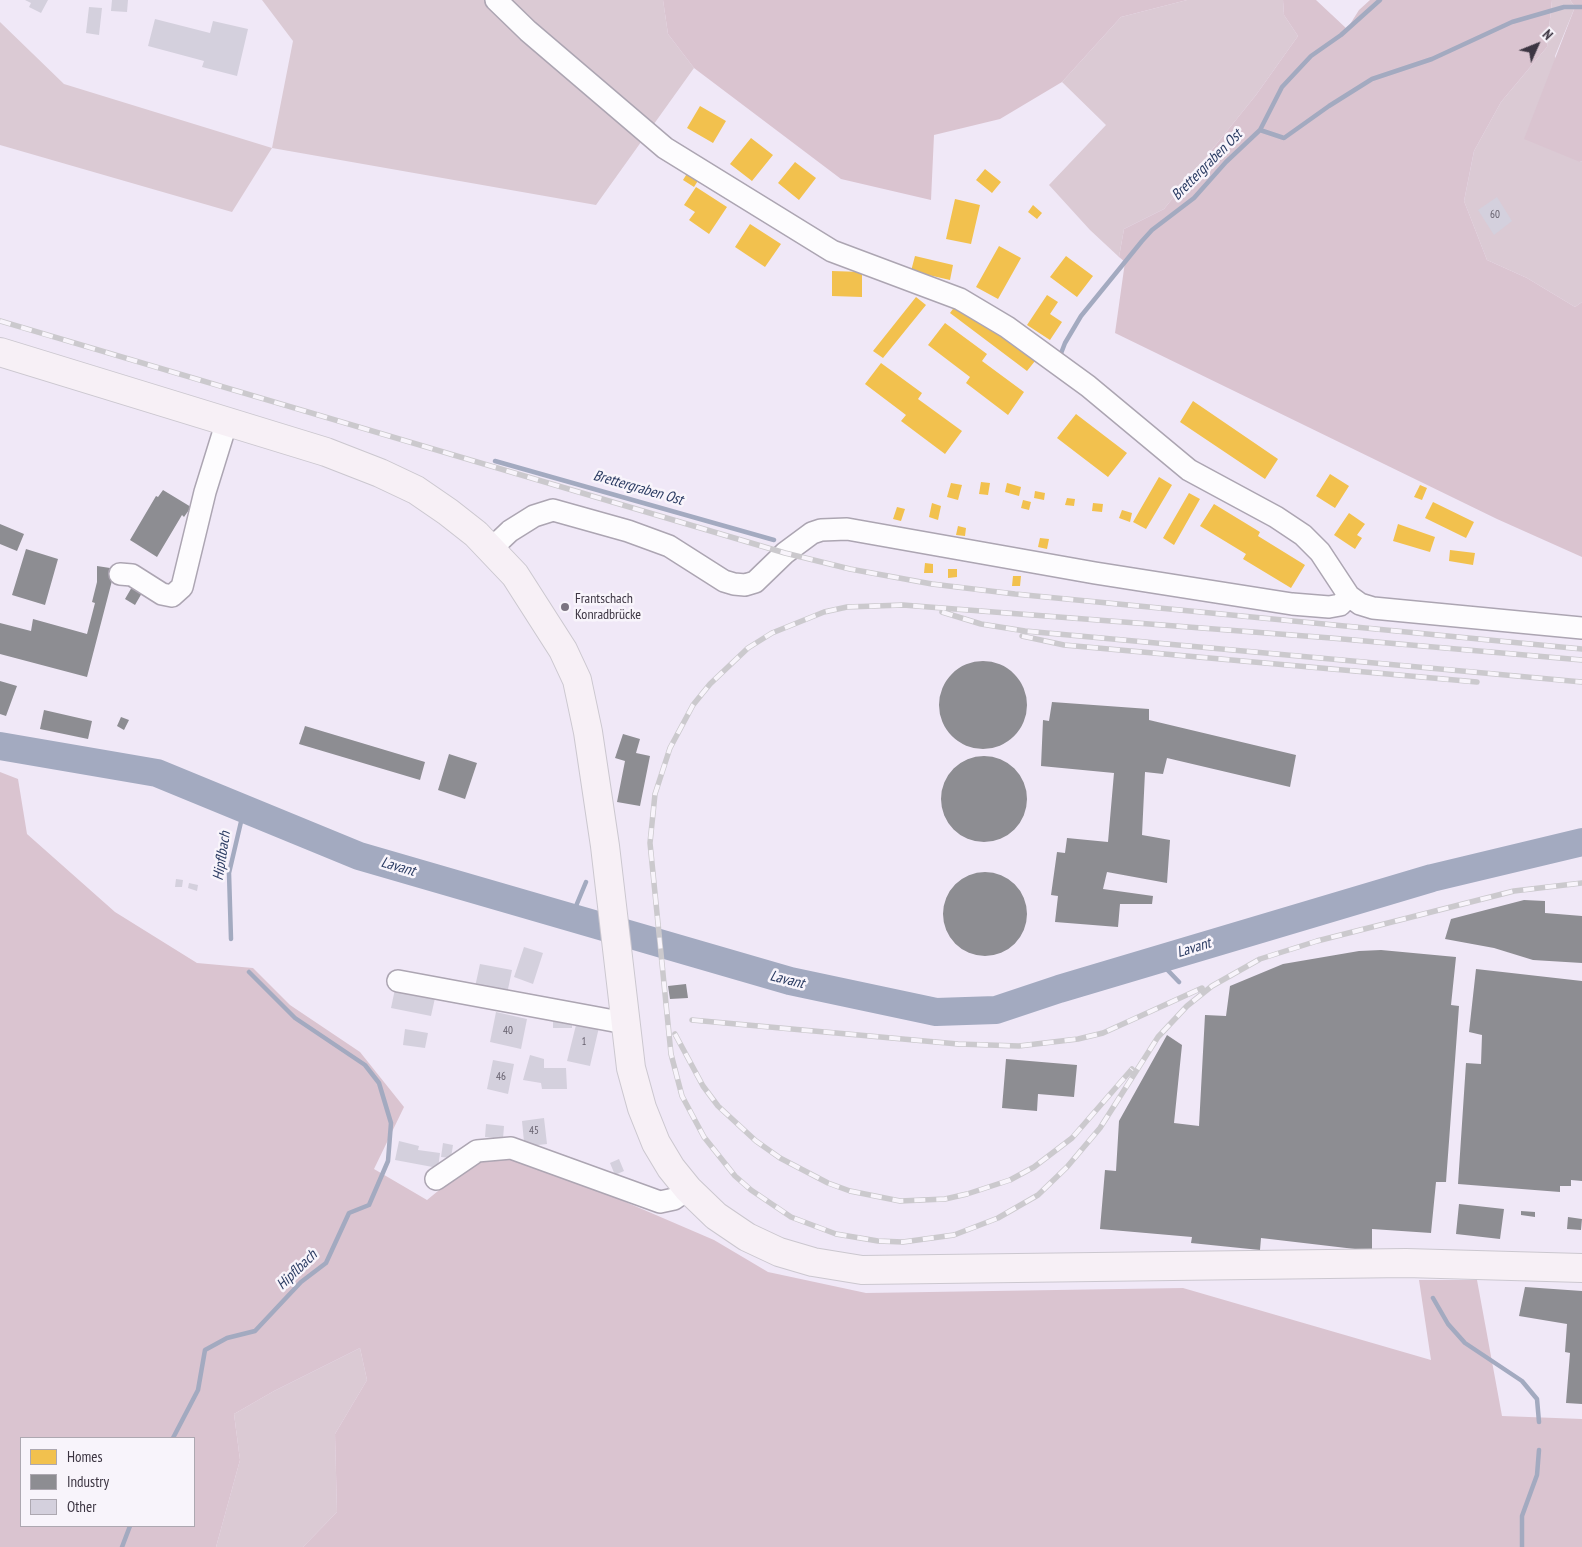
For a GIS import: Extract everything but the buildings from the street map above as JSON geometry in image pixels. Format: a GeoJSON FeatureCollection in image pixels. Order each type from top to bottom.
{"type":"FeatureCollection","features":[{"type":"Feature","properties":{"kind":"main road"},"geometry":{"type":"LineString","coordinates":[[0,352],[326,452],[380,472],[416,490],[448,512],[491,549],[515,575],[536,605],[563,650],[577,680],[588,732],[631,1068],[642,1108],[656,1143],[671,1168],[688,1189],[716,1216],[755,1241],[779,1252],[814,1262],[862,1270],[1406,1263],[1582,1268]]}},
{"type":"Feature","properties":{"kind":"street"},"geometry":{"type":"LineString","coordinates":[[496,0],[528,31],[665,148],[832,251],[960,299],[1007,327],[1088,386],[1189,470],[1276,517],[1303,535],[1320,552],[1349,596],[1360,604],[1373,608],[1582,628]]}},
{"type":"Feature","properties":{"kind":"street"},"geometry":{"type":"LineString","coordinates":[[120,574],[132,575],[162,594],[172,596],[182,587],[205,492],[227,421]]}},
{"type":"Feature","properties":{"kind":"street"},"geometry":{"type":"LineString","coordinates":[[491,549],[510,531],[534,516],[553,510],[628,531],[669,546],[724,580],[734,584],[745,585],[755,582],[784,553],[812,533],[822,530],[847,529],[1095,573],[1292,604],[1329,607],[1340,605],[1349,596]]}},
{"type":"Feature","properties":{"kind":"street"},"geometry":{"type":"LineString","coordinates":[[398,981],[625,1023]]}},
{"type":"Feature","properties":{"kind":"street"},"geometry":{"type":"LineString","coordinates":[[436,1178],[477,1151],[511,1148],[660,1202],[674,1199],[688,1189]]}},
{"type":"Feature","properties":{"kind":"shaded area"},"geometry":{"type":"Polygon","coordinates":[[[262,0],[663,0],[668,34],[694,68],[596,205],[272,148],[293,41],[262,0]]]}},
{"type":"Feature","properties":{"kind":"shaded area"},"geometry":{"type":"Polygon","coordinates":[[[663,0],[1187,0],[1121,17],[1062,82],[1000,119],[934,135],[931,200],[841,179],[694,68],[668,34],[663,0]]]}},
{"type":"Feature","properties":{"kind":"shaded area"},"geometry":{"type":"Polygon","coordinates":[[[1187,0],[1283,0],[1284,15],[1298,36],[1256,95],[1164,209],[1124,229],[1119,257],[1090,230],[1049,185],[1106,125],[1062,82],[1121,17],[1187,0]]]}},
{"type":"Feature","properties":{"kind":"shaded area"},"geometry":{"type":"Polygon","coordinates":[[[1283,0],[1316,0],[1347,29],[1359,10],[1370,0],[1552,0],[1547,47],[1501,102],[1474,151],[1464,201],[1487,260],[1527,278],[1575,307],[1582,302],[1582,557],[1497,519],[1115,333],[1125,262],[1119,257],[1124,229],[1164,209],[1256,95],[1298,36],[1284,15],[1283,0]]]}},
{"type":"Feature","properties":{"kind":"shaded area"},"geometry":{"type":"Polygon","coordinates":[[[1552,0],[1570,0],[1575,7],[1555,56],[1580,162],[1582,161],[1582,302],[1575,307],[1527,278],[1487,260],[1464,201],[1474,151],[1501,102],[1547,47],[1552,0]]]}},
{"type":"Feature","properties":{"kind":"shaded area"},"geometry":{"type":"Polygon","coordinates":[[[1570,0],[1582,0],[1582,161],[1580,162],[1524,139],[1575,7],[1570,0]]]}},
{"type":"Feature","properties":{"kind":"shaded area"},"geometry":{"type":"Polygon","coordinates":[[[0,22],[64,84],[272,148],[232,212],[0,145],[0,22]]]}},
{"type":"Feature","properties":{"kind":"shaded area"},"geometry":{"type":"Polygon","coordinates":[[[0,772],[18,779],[27,834],[115,912],[197,963],[253,968],[290,1005],[360,1052],[404,1107],[374,1169],[427,1200],[482,1155],[514,1154],[714,1240],[768,1272],[866,1293],[1183,1288],[1431,1360],[1419,1280],[1477,1280],[1502,1416],[1582,1419],[1582,1547],[303,1547],[337,1512],[335,1434],[367,1380],[360,1348],[274,1391],[234,1414],[240,1460],[216,1547],[0,1547],[0,772]]]}},
{"type":"Feature","properties":{"kind":"shaded area"},"geometry":{"type":"Polygon","coordinates":[[[360,1348],[367,1380],[335,1434],[337,1512],[303,1547],[216,1547],[240,1460],[234,1414],[274,1391],[360,1348]]]}},
{"type":"Feature","properties":{"kind":"waterway","name":"Brettergraben Ost"},"geometry":{"type":"LineString","coordinates":[[1060,356],[1065,343],[1081,316],[1142,241],[1152,230],[1194,198],[1226,162],[1260,130],[1282,87],[1311,56],[1341,35],[1380,0]]}},
{"type":"Feature","properties":{"kind":"waterway"},"geometry":{"type":"LineString","coordinates":[[1260,130],[1284,138],[1329,106],[1372,79],[1432,59],[1512,22],[1564,7],[1582,7]]}},
{"type":"Feature","properties":{"kind":"waterway","name":"Brettergraben Ost"},"geometry":{"type":"LineString","coordinates":[[495,461],[774,540]]}},
{"type":"Feature","properties":{"kind":"waterway","name":"Lavant"},"geometry":{"type":"LineString","coordinates":[[0,746],[157,773],[359,856],[790,981],[936,1012],[996,1010],[1059,989],[1432,878],[1582,842]]}},
{"type":"Feature","properties":{"kind":"waterway","name":"Hipflbach"},"geometry":{"type":"LineString","coordinates":[[231,939],[229,873],[244,809]]}},
{"type":"Feature","properties":{"kind":"waterway","name":"Brettergraben Ost"},"geometry":{"type":"LineString","coordinates":[[571,918],[586,882]]}},
{"type":"Feature","properties":{"kind":"waterway"},"geometry":{"type":"LineString","coordinates":[[1157,959],[1179,982]]}},
{"type":"Feature","properties":{"kind":"waterway","name":"Hipflbach"},"geometry":{"type":"LineString","coordinates":[[174,1437],[198,1390],[205,1350],[227,1338],[255,1331],[301,1282],[326,1263],[349,1213],[369,1205],[388,1161],[391,1123],[379,1083],[365,1065],[295,1018],[249,972]]}},
{"type":"Feature","properties":{"kind":"waterway"},"geometry":{"type":"LineString","coordinates":[[1433,1298],[1448,1324],[1465,1343],[1522,1381],[1537,1399],[1539,1422]]}},
{"type":"Feature","properties":{"kind":"waterway"},"geometry":{"type":"LineString","coordinates":[[1522,1547],[1522,1516],[1537,1475],[1539,1450]]}},
{"type":"Feature","properties":{"kind":"waterway","name":"Hipflbach"},"geometry":{"type":"LineString","coordinates":[[122,1547],[130,1527]]}},
{"type":"Feature","properties":{"kind":"railway"},"geometry":{"type":"LineString","coordinates":[[0,321],[785,553],[850,569],[932,584],[1015,594],[1582,649]]}},
{"type":"Feature","properties":{"kind":"railway"},"geometry":{"type":"LineString","coordinates":[[1582,660],[1331,638],[903,605],[847,607],[824,612],[772,633],[748,648],[710,684],[693,705],[670,748],[655,794],[650,843],[671,1054],[682,1096],[704,1137],[735,1176],[751,1190],[791,1217],[836,1234],[878,1241],[903,1242],[954,1235],[998,1218],[1038,1195],[1067,1167],[1100,1128],[1158,1037],[1187,1006],[1212,986],[1260,959],[1317,941],[1514,891],[1582,883]]}},
{"type":"Feature","properties":{"kind":"railway"},"geometry":{"type":"LineString","coordinates":[[942,612],[981,624],[1025,631],[1582,682]]}},
{"type":"Feature","properties":{"kind":"railway"},"geometry":{"type":"LineString","coordinates":[[1022,636],[1064,645],[1477,682]]}},
{"type":"Feature","properties":{"kind":"railway"},"geometry":{"type":"LineString","coordinates":[[692,1020],[958,1044],[1019,1046],[1078,1039],[1103,1033],[1202,988]]}},
{"type":"Feature","properties":{"kind":"railway"},"geometry":{"type":"LineString","coordinates":[[675,1034],[703,1086],[718,1106],[756,1141],[780,1158],[828,1183],[850,1191],[900,1201],[945,1199],[967,1194],[1010,1180],[1034,1167],[1072,1138],[1132,1069]]}},
{"type":"Feature","properties":{"kind":"place","name":"Frantschach Konradbrücke"},"geometry":{"type":"Point","coordinates":[565,607]}}]}
